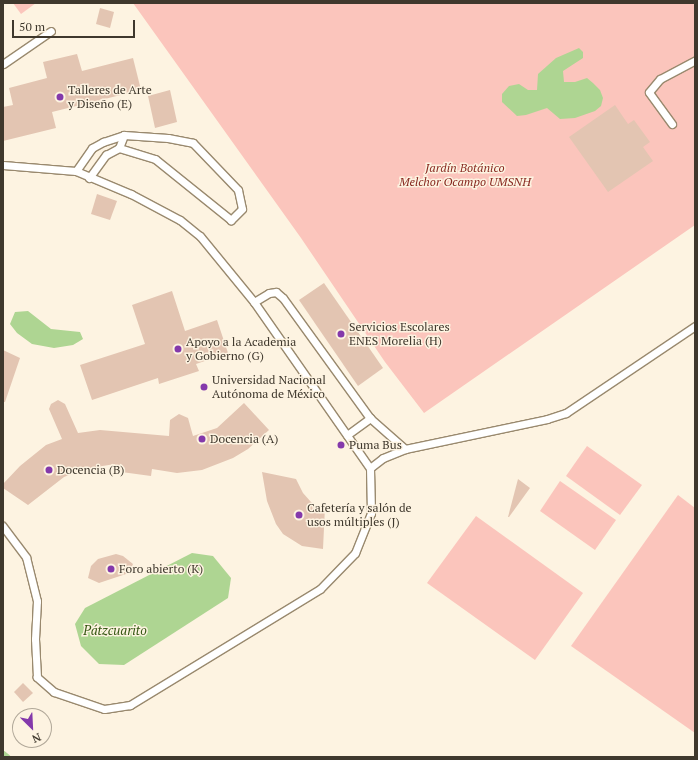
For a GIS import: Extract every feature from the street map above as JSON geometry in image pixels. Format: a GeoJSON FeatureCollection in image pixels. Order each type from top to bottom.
{"type":"FeatureCollection","features":[{"type":"Feature","properties":{"kind":"lane"},"geometry":{"type":"LineString","coordinates":[[3,64],[51,31]]}},
{"type":"Feature","properties":{"kind":"lane"},"geometry":{"type":"LineString","coordinates":[[672,124],[649,92],[660,79],[695,60]]}},
{"type":"Feature","properties":{"kind":"lane"},"geometry":{"type":"LineString","coordinates":[[76,172],[92,148],[103,142],[124,135],[168,138],[192,143],[238,190],[242,209],[231,220],[155,159],[119,148]]}},
{"type":"Feature","properties":{"kind":"lane"},"geometry":{"type":"LineString","coordinates":[[89,178],[106,155],[119,148],[124,135]]}},
{"type":"Feature","properties":{"kind":"lane"},"geometry":{"type":"LineString","coordinates":[[3,165],[76,172],[131,194],[180,220],[200,236],[254,302],[370,468],[371,513],[355,553],[320,589],[130,705],[104,709],[54,692],[37,677],[35,639],[37,601],[26,557],[3,526]]}},
{"type":"Feature","properties":{"kind":"lane"},"geometry":{"type":"LineString","coordinates":[[254,302],[269,293],[276,292],[283,298],[370,418],[405,449]]}},
{"type":"Feature","properties":{"kind":"lane"},"geometry":{"type":"LineString","coordinates":[[370,468],[384,458],[405,449],[546,419],[566,413],[695,326]]}},
{"type":"Feature","properties":{"kind":"lane"},"geometry":{"type":"LineString","coordinates":[[347,435],[370,418]]}},
{"type":"Feature","properties":{"kind":"green space"},"geometry":{"type":"Polygon","coordinates":[[[13,3],[36,3],[21,14],[13,3]]]}},
{"type":"Feature","properties":{"kind":"green space","name":"Jardín Botánico Melchor Ocampo UMSNH"},"geometry":{"type":"Polygon","coordinates":[[[133,3],[695,3],[695,225],[424,413],[385,362],[301,238],[133,3]]]}},
{"type":"Feature","properties":{"kind":"green space"},"geometry":{"type":"Polygon","coordinates":[[[587,446],[642,485],[620,515],[566,476],[587,446]]]}},
{"type":"Feature","properties":{"kind":"green space"},"geometry":{"type":"Polygon","coordinates":[[[560,481],[616,520],[595,550],[540,511],[560,481]]]}},
{"type":"Feature","properties":{"kind":"green space"},"geometry":{"type":"Polygon","coordinates":[[[678,495],[695,508],[695,733],[571,646],[678,495]]]}},
{"type":"Feature","properties":{"kind":"green space"},"geometry":{"type":"Polygon","coordinates":[[[476,516],[583,593],[535,660],[427,583],[476,516]]]}},
{"type":"Feature","properties":{"kind":"water"},"geometry":{"type":"Polygon","coordinates":[[[579,48],[583,52],[583,58],[563,71],[564,82],[575,82],[587,78],[593,83],[600,90],[603,98],[601,106],[595,111],[575,118],[560,119],[547,108],[526,115],[517,116],[502,102],[502,94],[509,86],[519,84],[528,90],[537,90],[538,74],[556,58],[579,48]]]}},
{"type":"Feature","properties":{"kind":"water"},"geometry":{"type":"Polygon","coordinates":[[[28,311],[51,329],[80,332],[83,339],[73,345],[54,348],[32,344],[17,333],[10,324],[15,312],[28,311]]]}},
{"type":"Feature","properties":{"kind":"water","name":"Pátzcuarito"},"geometry":{"type":"Polygon","coordinates":[[[192,553],[213,556],[231,578],[228,598],[124,665],[99,664],[81,646],[75,624],[85,608],[192,553]]]}},
{"type":"Feature","properties":{"kind":"building"},"geometry":{"type":"Polygon","coordinates":[[[100,8],[114,12],[110,28],[96,24],[100,8]]]}},
{"type":"Feature","properties":{"kind":"building","name":"Talleres de Arte y Diseño (E)"},"geometry":{"type":"Polygon","coordinates":[[[77,54],[82,71],[133,58],[141,90],[52,112],[56,128],[3,141],[3,107],[13,105],[9,88],[47,78],[43,62],[77,54]]]}},
{"type":"Feature","properties":{"kind":"building"},"geometry":{"type":"Polygon","coordinates":[[[170,90],[177,122],[155,128],[148,96],[170,90]]]}},
{"type":"Feature","properties":{"kind":"building"},"geometry":{"type":"Polygon","coordinates":[[[615,105],[628,124],[634,120],[650,142],[643,147],[653,161],[608,192],[569,137],[615,105]]]}},
{"type":"Feature","properties":{"kind":"building"},"geometry":{"type":"Polygon","coordinates":[[[97,194],[117,201],[110,220],[91,214],[97,194]]]}},
{"type":"Feature","properties":{"kind":"building","name":"Servicios Escolares ENES Morelia (H)"},"geometry":{"type":"Polygon","coordinates":[[[324,283],[383,368],[358,386],[299,300],[324,283]]]}},
{"type":"Feature","properties":{"kind":"building","name":"Apoyo a la Academia y Gobierno (G)"},"geometry":{"type":"Polygon","coordinates":[[[172,291],[185,331],[217,320],[228,353],[196,364],[199,371],[159,384],[158,378],[92,400],[80,365],[145,344],[132,305],[172,291]]]}},
{"type":"Feature","properties":{"kind":"building"},"geometry":{"type":"Polygon","coordinates":[[[3,350],[20,358],[5,402],[3,402],[3,350]]]}},
{"type":"Feature","properties":{"kind":"building"},"geometry":{"type":"Polygon","coordinates":[[[58,400],[65,404],[78,433],[100,430],[169,436],[170,420],[179,414],[188,418],[193,436],[217,428],[244,403],[269,430],[248,449],[233,458],[202,470],[177,473],[152,469],[151,476],[114,471],[115,464],[84,469],[64,477],[28,505],[3,488],[3,484],[20,466],[46,445],[62,439],[49,409],[51,404],[58,400]]]}},
{"type":"Feature","properties":{"kind":"building","name":"Cafetería y salón de usos múltiples (J)"},"geometry":{"type":"Polygon","coordinates":[[[262,472],[296,479],[303,493],[311,502],[317,507],[325,507],[323,549],[302,546],[283,534],[276,524],[267,501],[262,472]]]}},
{"type":"Feature","properties":{"kind":"building"},"geometry":{"type":"Polygon","coordinates":[[[518,479],[530,488],[508,517],[518,479]]]}},
{"type":"Feature","properties":{"kind":"building","name":"Foro abierto (K)"},"geometry":{"type":"Polygon","coordinates":[[[116,554],[123,556],[133,564],[129,573],[99,583],[88,578],[91,566],[98,559],[116,554]]]}},
{"type":"Feature","properties":{"kind":"building"},"geometry":{"type":"Polygon","coordinates":[[[23,683],[33,693],[23,702],[14,692],[23,683]]]}},
{"type":"Feature","properties":{"kind":"waterway"},"geometry":{"type":"LineString","coordinates":[[3,753],[8,757]]}},
{"type":"Feature","properties":{"kind":"place","name":"Talleres de Arte y Diseño (E)"},"geometry":{"type":"Point","coordinates":[60,97]}},
{"type":"Feature","properties":{"kind":"place","name":"Servicios Escolares ENES Morelia (H)"},"geometry":{"type":"Point","coordinates":[341,334]}},
{"type":"Feature","properties":{"kind":"place","name":"Apoyo a la Academia y Gobierno (G)"},"geometry":{"type":"Point","coordinates":[178,349]}},
{"type":"Feature","properties":{"kind":"place","name":"Universidad Nacional Autónoma de México"},"geometry":{"type":"Point","coordinates":[204,387]}},
{"type":"Feature","properties":{"kind":"place","name":"Docencia (A)"},"geometry":{"type":"Point","coordinates":[202,439]}},
{"type":"Feature","properties":{"kind":"place","name":"Puma Bus"},"geometry":{"type":"Point","coordinates":[341,445]}},
{"type":"Feature","properties":{"kind":"place","name":"Docencia (B)"},"geometry":{"type":"Point","coordinates":[49,470]}},
{"type":"Feature","properties":{"kind":"place","name":"Cafetería y salón de usos múltiples (J)"},"geometry":{"type":"Point","coordinates":[299,515]}},
{"type":"Feature","properties":{"kind":"place","name":"Foro abierto (K)"},"geometry":{"type":"Point","coordinates":[111,569]}}]}
